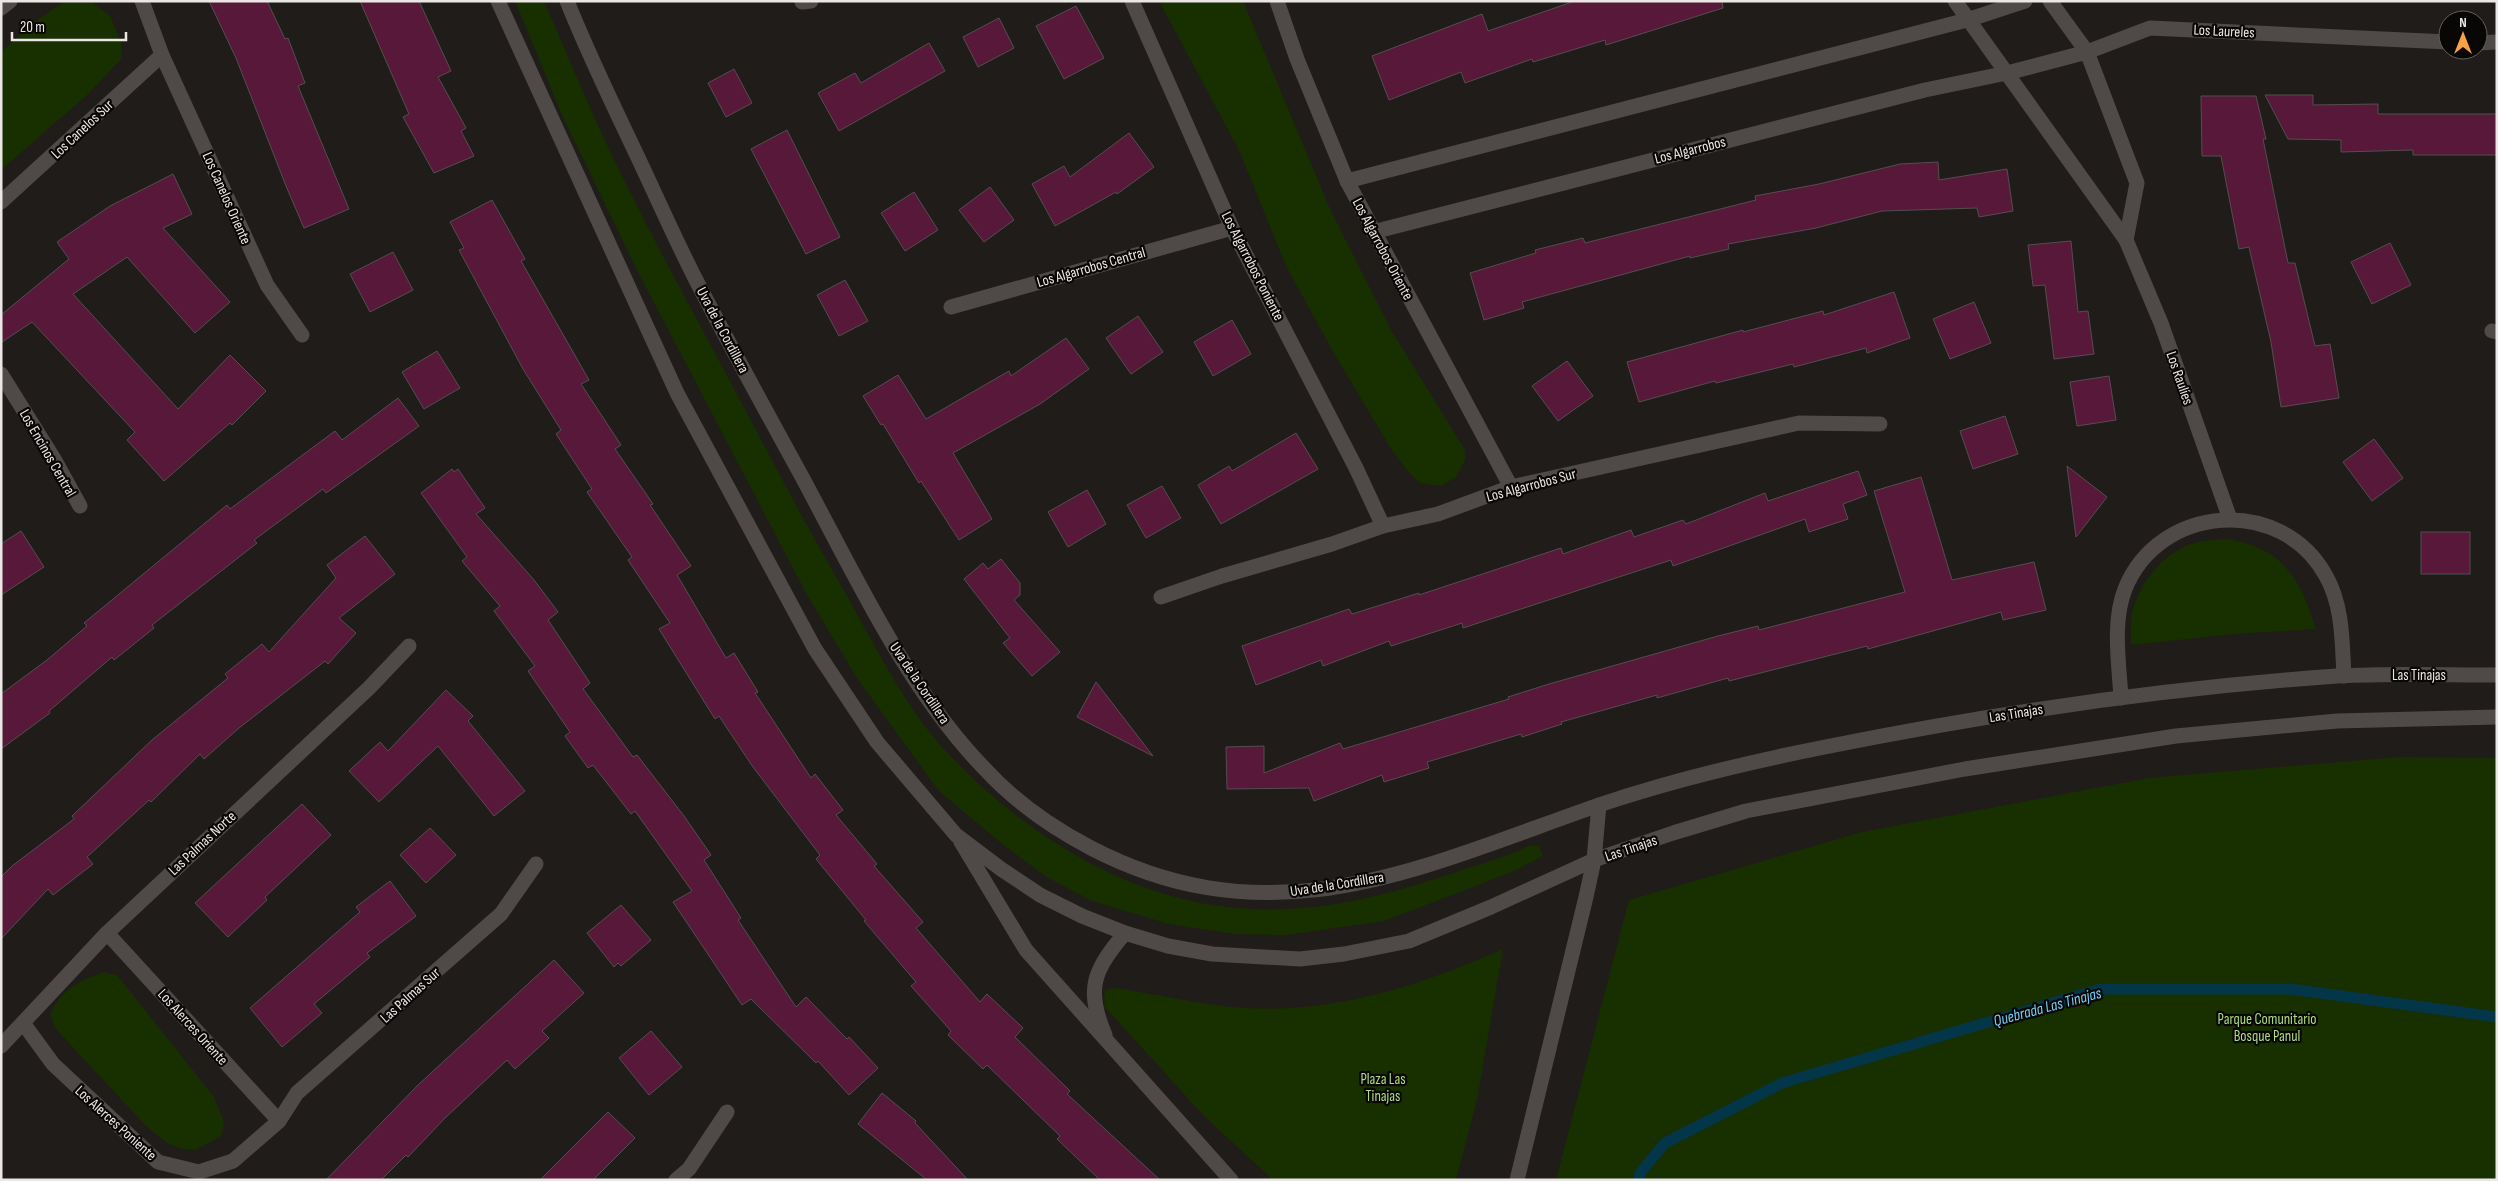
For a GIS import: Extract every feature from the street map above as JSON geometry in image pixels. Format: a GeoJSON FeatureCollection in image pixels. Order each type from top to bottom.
{"type":"FeatureCollection","features":[{"type":"Feature","properties":{"kind":"street"},"geometry":{"type":"LineString","coordinates":[[1,8],[10,1]]}},
{"type":"Feature","properties":{"kind":"street","name":"Los Canelos Oriente"},"geometry":{"type":"LineString","coordinates":[[142,1],[162,55],[267,285],[302,335]]}},
{"type":"Feature","properties":{"kind":"street"},"geometry":{"type":"LineString","coordinates":[[498,1],[677,393],[815,649],[877,742],[956,834],[1026,950],[1231,1180]]}},
{"type":"Feature","properties":{"kind":"street","name":"Uva de la Cordillera"},"geometry":{"type":"LineString","coordinates":[[568,1],[585,45],[696,281],[881,623],[905,664],[954,734],[983,768],[1016,798],[1052,825],[1091,848],[1132,866],[1174,880],[1218,889],[1259,893],[1300,893],[1367,882],[1448,860],[1598,805]]}},
{"type":"Feature","properties":{"kind":"street","name":"Los Algarrobos Poniente"},"geometry":{"type":"LineString","coordinates":[[1132,1],[1232,228],[1356,468],[1383,526]]}},
{"type":"Feature","properties":{"kind":"street","name":"Los Algarrobos Oriente"},"geometry":{"type":"LineString","coordinates":[[1277,1],[1297,59],[1347,181],[1511,487]]}},
{"type":"Feature","properties":{"kind":"street","name":"Los Raulíes"},"geometry":{"type":"LineString","coordinates":[[1955,1],[2126,240],[2161,322],[2230,519]]}},
{"type":"Feature","properties":{"kind":"street"},"geometry":{"type":"LineString","coordinates":[[1347,181],[1967,20],[2025,1]]}},
{"type":"Feature","properties":{"kind":"street"},"geometry":{"type":"LineString","coordinates":[[2050,1],[2087,52],[2137,183],[2126,240]]}},
{"type":"Feature","properties":{"kind":"street","name":"Los Laureles"},"geometry":{"type":"LineString","coordinates":[[2007,73],[2087,52],[2150,28],[2438,42]]}},
{"type":"Feature","properties":{"kind":"street","name":"Los Canelos Sur"},"geometry":{"type":"LineString","coordinates":[[1,202],[162,55]]}},
{"type":"Feature","properties":{"kind":"street","name":"Los Algarrobos"},"geometry":{"type":"LineString","coordinates":[[1373,232],[1925,90],[2007,73]]}},
{"type":"Feature","properties":{"kind":"street","name":"Los Algarrobos Central"},"geometry":{"type":"LineString","coordinates":[[951,307],[1232,228]]}},
{"type":"Feature","properties":{"kind":"street","name":"Los Encinos Central"},"geometry":{"type":"LineString","coordinates":[[1,374],[54,459],[80,506]]}},
{"type":"Feature","properties":{"kind":"street","name":"Los Algarrobos Sur"},"geometry":{"type":"LineString","coordinates":[[1161,597],[1222,576],[1332,544],[1383,526],[1438,514],[1511,487],[1799,422],[1880,424]]}},
{"type":"Feature","properties":{"kind":"street"},"geometry":{"type":"LineString","coordinates":[[2121,698],[2117,628],[2123,596],[2135,571],[2149,552],[2198,522],[2230,519],[2252,521],[2282,532],[2301,545],[2317,561],[2327,576],[2338,605],[2344,676]]}},
{"type":"Feature","properties":{"kind":"street","name":"Las Palmas Norte"},"geometry":{"type":"LineString","coordinates":[[1,1046],[107,933],[369,688],[409,646]]}},
{"type":"Feature","properties":{"kind":"street","name":"Las Tinajas"},"geometry":{"type":"LineString","coordinates":[[1517,1180],[1594,860],[1598,805],[1704,772],[1809,750],[1944,725],[2121,698],[2344,676],[2497,675]]}},
{"type":"Feature","properties":{"kind":"street","name":"Las Tinajas"},"geometry":{"type":"LineString","coordinates":[[1594,860],[1746,811],[2070,751],[2176,736],[2337,721],[2497,717]]}},
{"type":"Feature","properties":{"kind":"street"},"geometry":{"type":"LineString","coordinates":[[956,834],[1001,869],[1040,895],[1082,916],[1125,933],[1168,946],[1212,954],[1300,959],[1344,954],[1409,941],[1491,907],[1594,860]]}},
{"type":"Feature","properties":{"kind":"street","name":"Las Palmas Sur"},"geometry":{"type":"LineString","coordinates":[[279,1121],[297,1093],[501,914],[536,864]]}},
{"type":"Feature","properties":{"kind":"street","name":"Los Alerces Oriente"},"geometry":{"type":"LineString","coordinates":[[107,933],[279,1121]]}},
{"type":"Feature","properties":{"kind":"street"},"geometry":{"type":"LineString","coordinates":[[1109,1045],[1094,1003],[1094,986],[1099,969],[1107,955],[1125,933]]}},
{"type":"Feature","properties":{"kind":"street","name":"Los Alerces Poniente"},"geometry":{"type":"LineString","coordinates":[[23,1023],[53,1064],[158,1162],[199,1172],[233,1161],[279,1121]]}},
{"type":"Feature","properties":{"kind":"street"},"geometry":{"type":"LineString","coordinates":[[676,1180],[688,1169],[727,1112]]}},
{"type":"Feature","properties":{"kind":"green space"},"geometry":{"type":"Polygon","coordinates":[[[65,1],[90,1],[110,16],[121,42],[122,58],[86,96],[1,170],[1,52],[40,18],[65,1]]]}},
{"type":"Feature","properties":{"kind":"green space"},"geometry":{"type":"Polygon","coordinates":[[[515,1],[544,1],[600,130],[642,216],[805,522],[898,687],[926,728],[942,747],[1002,804],[1036,830],[1108,872],[1147,888],[1187,900],[1228,907],[1304,908],[1340,903],[1410,887],[1517,852],[1528,846],[1539,846],[1543,856],[1512,872],[1384,921],[1286,935],[1235,934],[1169,924],[1092,901],[1045,876],[1001,843],[938,790],[857,678],[806,593],[638,272],[562,115],[515,1]]]}},
{"type":"Feature","properties":{"kind":"green space"},"geometry":{"type":"Polygon","coordinates":[[[1159,1],[1243,1],[1330,209],[1391,330],[1465,450],[1465,460],[1456,477],[1441,486],[1421,483],[1412,476],[1393,452],[1335,355],[1286,266],[1239,150],[1159,1]]]}},
{"type":"Feature","properties":{"kind":"green space"},"geometry":{"type":"Polygon","coordinates":[[[2225,539],[2245,543],[2275,557],[2286,568],[2303,594],[2316,629],[2233,634],[2131,645],[2131,618],[2135,602],[2147,579],[2155,569],[2164,560],[2186,546],[2201,541],[2225,539]]]}},
{"type":"Feature","properties":{"kind":"green space","name":"Parque Comunitario Bosque Panul"},"geometry":{"type":"Polygon","coordinates":[[[2400,757],[2497,758],[2497,1180],[1556,1180],[1629,900],[1862,832],[2149,778],[2400,757]]]}},
{"type":"Feature","properties":{"kind":"green space","name":"Plaza Las Tinajas"},"geometry":{"type":"Polygon","coordinates":[[[1503,949],[1477,1100],[1456,1180],[1273,1180],[1203,1115],[1104,1006],[1105,990],[1116,988],[1232,1007],[1267,1009],[1337,1003],[1405,986],[1471,963],[1503,949]]]}},
{"type":"Feature","properties":{"kind":"green space"},"geometry":{"type":"Polygon","coordinates":[[[104,972],[117,975],[214,1097],[224,1122],[221,1136],[196,1150],[183,1149],[167,1143],[146,1126],[56,1029],[50,1014],[60,998],[79,982],[104,972]]]}},
{"type":"Feature","properties":{"kind":"building"},"geometry":{"type":"Polygon","coordinates":[[[209,1],[267,1],[285,39],[288,38],[305,83],[298,86],[349,209],[304,228],[236,58],[209,1]]]}},
{"type":"Feature","properties":{"kind":"building"},"geometry":{"type":"Polygon","coordinates":[[[360,1],[419,1],[451,71],[438,77],[466,128],[461,131],[474,156],[434,173],[403,117],[409,114],[360,1]]]}},
{"type":"Feature","properties":{"kind":"building"},"geometry":{"type":"Polygon","coordinates":[[[1575,1],[1722,1],[1723,8],[1606,45],[1605,40],[1533,62],[1532,59],[1465,83],[1461,72],[1389,100],[1372,56],[1482,14],[1488,31],[1575,1]]]}},
{"type":"Feature","properties":{"kind":"building"},"geometry":{"type":"Polygon","coordinates":[[[1076,6],[1104,58],[1064,79],[1036,26],[1076,6]]]}},
{"type":"Feature","properties":{"kind":"building"},"geometry":{"type":"Polygon","coordinates":[[[999,18],[1014,48],[978,67],[963,37],[999,18]]]}},
{"type":"Feature","properties":{"kind":"building"},"geometry":{"type":"Polygon","coordinates":[[[929,43],[945,71],[839,131],[818,93],[855,73],[861,83],[929,43]]]}},
{"type":"Feature","properties":{"kind":"building"},"geometry":{"type":"Polygon","coordinates":[[[734,69],[752,103],[726,117],[708,83],[734,69]]]}},
{"type":"Feature","properties":{"kind":"building"},"geometry":{"type":"Polygon","coordinates":[[[2265,95],[2313,95],[2313,105],[2378,104],[2378,114],[2497,114],[2497,155],[2413,155],[2413,150],[2341,152],[2341,140],[2288,139],[2265,95]]]}},
{"type":"Feature","properties":{"kind":"building"},"geometry":{"type":"Polygon","coordinates":[[[2201,96],[2256,96],[2266,139],[2263,139],[2288,263],[2295,263],[2315,346],[2330,344],[2339,398],[2281,407],[2271,342],[2249,247],[2239,249],[2221,156],[2202,156],[2201,96]]]}},
{"type":"Feature","properties":{"kind":"building"},"geometry":{"type":"Polygon","coordinates":[[[787,130],[840,237],[806,254],[751,149],[787,130]]]}},
{"type":"Feature","properties":{"kind":"building"},"geometry":{"type":"Polygon","coordinates":[[[1129,133],[1154,167],[1117,194],[1116,192],[1055,226],[1032,184],[1064,166],[1070,177],[1129,133]]]}},
{"type":"Feature","properties":{"kind":"building"},"geometry":{"type":"Polygon","coordinates":[[[1938,162],[1939,180],[2007,169],[2013,211],[1979,217],[1977,208],[1882,211],[1816,228],[1728,244],[1729,249],[1690,258],[1690,256],[1522,302],[1524,308],[1484,320],[1470,273],[1536,253],[1535,250],[1583,238],[1585,243],[1756,200],[1755,196],[1819,184],[1900,164],[1938,162]]]}},
{"type":"Feature","properties":{"kind":"building"},"geometry":{"type":"Polygon","coordinates":[[[173,174],[192,214],[163,228],[230,302],[195,333],[127,257],[73,294],[178,409],[230,355],[266,391],[232,425],[230,423],[164,481],[127,440],[135,432],[32,322],[2,342],[1,315],[69,259],[57,242],[110,206],[173,174]]]}},
{"type":"Feature","properties":{"kind":"building"},"geometry":{"type":"Polygon","coordinates":[[[990,187],[1014,220],[984,242],[959,210],[990,187]]]}},
{"type":"Feature","properties":{"kind":"building"},"geometry":{"type":"Polygon","coordinates":[[[914,192],[938,230],[905,251],[881,213],[914,192]]]}},
{"type":"Feature","properties":{"kind":"building"},"geometry":{"type":"Polygon","coordinates":[[[492,200],[525,259],[521,261],[589,380],[581,384],[621,445],[615,449],[653,504],[650,505],[691,566],[677,575],[726,658],[734,653],[758,692],[755,693],[811,778],[815,774],[843,810],[836,815],[877,864],[874,866],[923,922],[916,928],[980,1002],[987,994],[1023,1028],[1015,1037],[1070,1091],[1067,1094],[1160,1180],[1100,1180],[1057,1139],[1060,1136],[987,1065],[983,1069],[948,1035],[951,1031],[911,986],[916,982],[864,921],[866,920],[816,859],[820,855],[753,767],[719,716],[715,719],[659,629],[670,623],[628,560],[632,557],[587,492],[592,489],[556,434],[561,430],[523,369],[459,250],[464,248],[450,222],[492,200]]]}},
{"type":"Feature","properties":{"kind":"building"},"geometry":{"type":"Polygon","coordinates":[[[2071,241],[2078,312],[2088,311],[2094,354],[2054,359],[2045,285],[2033,286],[2028,245],[2071,241]]]}},
{"type":"Feature","properties":{"kind":"building"},"geometry":{"type":"Polygon","coordinates":[[[2390,243],[2411,285],[2372,304],[2351,262],[2390,243]]]}},
{"type":"Feature","properties":{"kind":"building"},"geometry":{"type":"Polygon","coordinates":[[[393,252],[413,290],[370,312],[350,274],[393,252]]]}},
{"type":"Feature","properties":{"kind":"building"},"geometry":{"type":"Polygon","coordinates":[[[845,280],[868,321],[839,336],[817,295],[845,280]]]}},
{"type":"Feature","properties":{"kind":"building"},"geometry":{"type":"Polygon","coordinates":[[[1894,292],[1910,338],[1867,353],[1866,348],[1794,367],[1793,364],[1716,383],[1715,381],[1639,402],[1627,362],[1743,330],[1743,332],[1823,311],[1824,315],[1894,292]]]}},
{"type":"Feature","properties":{"kind":"building"},"geometry":{"type":"Polygon","coordinates":[[[1974,302],[1991,343],[1950,359],[1933,319],[1974,302]]]}},
{"type":"Feature","properties":{"kind":"building"},"geometry":{"type":"Polygon","coordinates":[[[1138,316],[1163,352],[1131,374],[1106,338],[1138,316]]]}},
{"type":"Feature","properties":{"kind":"building"},"geometry":{"type":"Polygon","coordinates":[[[1232,320],[1251,354],[1213,376],[1194,342],[1232,320]]]}},
{"type":"Feature","properties":{"kind":"building"},"geometry":{"type":"Polygon","coordinates":[[[1066,338],[1089,369],[1040,404],[953,453],[992,519],[959,540],[921,481],[919,483],[883,424],[881,425],[863,396],[898,375],[926,419],[1009,371],[1011,376],[1066,338]]]}},
{"type":"Feature","properties":{"kind":"building"},"geometry":{"type":"Polygon","coordinates":[[[437,351],[460,388],[424,409],[402,372],[437,351]]]}},
{"type":"Feature","properties":{"kind":"building"},"geometry":{"type":"Polygon","coordinates":[[[1567,361],[1593,396],[1558,421],[1532,386],[1567,361]]]}},
{"type":"Feature","properties":{"kind":"building"},"geometry":{"type":"Polygon","coordinates":[[[2109,376],[2116,420],[2077,426],[2070,382],[2109,376]]]}},
{"type":"Feature","properties":{"kind":"building"},"geometry":{"type":"Polygon","coordinates":[[[398,398],[419,426],[326,493],[323,489],[254,540],[257,543],[152,625],[154,628],[114,660],[112,657],[49,711],[50,713],[1,749],[1,694],[47,660],[87,626],[84,623],[227,505],[230,509],[335,431],[342,440],[398,398]]]}},
{"type":"Feature","properties":{"kind":"building"},"geometry":{"type":"Polygon","coordinates":[[[2005,416],[2018,454],[1973,469],[1960,431],[2005,416]]]}},
{"type":"Feature","properties":{"kind":"building"},"geometry":{"type":"Polygon","coordinates":[[[1296,433],[1318,469],[1221,524],[1198,485],[1229,466],[1232,471],[1296,433]]]}},
{"type":"Feature","properties":{"kind":"building"},"geometry":{"type":"Polygon","coordinates":[[[2374,439],[2403,478],[2372,501],[2343,462],[2374,439]]]}},
{"type":"Feature","properties":{"kind":"building"},"geometry":{"type":"Polygon","coordinates":[[[2067,466],[2107,497],[2076,537],[2067,466]]]}},
{"type":"Feature","properties":{"kind":"building"},"geometry":{"type":"Polygon","coordinates":[[[452,469],[454,472],[458,469],[485,508],[476,514],[534,580],[558,612],[548,620],[590,683],[583,689],[633,757],[637,755],[711,855],[704,860],[741,918],[738,920],[796,1007],[806,997],[847,1039],[849,1037],[878,1068],[849,1095],[818,1061],[816,1063],[751,999],[742,1005],[673,902],[692,891],[635,811],[631,814],[593,765],[588,768],[565,736],[570,732],[528,671],[535,666],[494,611],[500,606],[462,561],[467,557],[421,493],[452,469]]]}},
{"type":"Feature","properties":{"kind":"building"},"geometry":{"type":"Polygon","coordinates":[[[1858,471],[1867,495],[1843,504],[1848,519],[1809,532],[1805,519],[1673,566],[1671,560],[1463,628],[1462,623],[1391,646],[1389,641],[1323,666],[1321,660],[1256,685],[1242,646],[1349,609],[1352,614],[1419,593],[1419,595],[1561,548],[1563,554],[1631,530],[1634,537],[1683,520],[1686,524],[1765,493],[1768,501],[1858,471]]]}},
{"type":"Feature","properties":{"kind":"building"},"geometry":{"type":"Polygon","coordinates":[[[1921,477],[1952,580],[2034,562],[2046,610],[2003,620],[2001,612],[1868,649],[1867,646],[1729,681],[1728,678],[1657,698],[1657,695],[1561,722],[1562,724],[1522,737],[1521,734],[1427,762],[1429,768],[1384,782],[1382,775],[1314,801],[1309,788],[1227,789],[1226,747],[1264,746],[1264,773],[1340,743],[1343,749],[1509,699],[1508,697],[1549,684],[1718,636],[1758,626],[1759,630],[1905,592],[1874,491],[1921,477]]]}},
{"type":"Feature","properties":{"kind":"building"},"geometry":{"type":"Polygon","coordinates":[[[1162,486],[1181,518],[1146,538],[1127,505],[1162,486]]]}},
{"type":"Feature","properties":{"kind":"building"},"geometry":{"type":"Polygon","coordinates":[[[1087,490],[1106,524],[1068,547],[1048,512],[1087,490]]]}},
{"type":"Feature","properties":{"kind":"building"},"geometry":{"type":"Polygon","coordinates":[[[21,531],[44,567],[1,595],[1,544],[21,531]]]}},
{"type":"Feature","properties":{"kind":"building"},"geometry":{"type":"Polygon","coordinates":[[[2421,532],[2470,532],[2470,574],[2421,574],[2421,532]]]}},
{"type":"Feature","properties":{"kind":"building"},"geometry":{"type":"Polygon","coordinates":[[[365,536],[395,574],[339,618],[356,633],[328,664],[325,661],[239,728],[204,759],[200,754],[151,802],[149,800],[87,857],[93,864],[53,895],[48,889],[1,939],[1,877],[12,866],[74,819],[72,816],[152,740],[228,678],[225,674],[262,644],[269,652],[336,578],[327,565],[365,536]]]}},
{"type":"Feature","properties":{"kind":"building"},"geometry":{"type":"Polygon","coordinates":[[[1001,559],[1020,583],[1020,595],[1014,600],[1060,652],[1032,676],[1003,643],[1010,638],[964,579],[983,563],[988,569],[1001,559]]]}},
{"type":"Feature","properties":{"kind":"building"},"geometry":{"type":"Polygon","coordinates":[[[1096,682],[1153,756],[1077,717],[1096,682]]]}},
{"type":"Feature","properties":{"kind":"building"},"geometry":{"type":"Polygon","coordinates":[[[446,690],[473,716],[468,721],[525,791],[494,816],[438,746],[379,802],[349,771],[380,742],[388,751],[446,690]]]}},
{"type":"Feature","properties":{"kind":"building"},"geometry":{"type":"Polygon","coordinates":[[[302,804],[331,835],[265,897],[267,900],[228,937],[195,903],[302,804]]]}},
{"type":"Feature","properties":{"kind":"building"},"geometry":{"type":"Polygon","coordinates":[[[430,828],[456,855],[426,883],[400,855],[430,828]]]}},
{"type":"Feature","properties":{"kind":"building"},"geometry":{"type":"Polygon","coordinates":[[[390,881],[416,916],[367,953],[370,957],[314,1004],[322,1013],[282,1047],[250,1008],[360,912],[356,907],[390,881]]]}},
{"type":"Feature","properties":{"kind":"building"},"geometry":{"type":"Polygon","coordinates":[[[621,905],[651,940],[621,966],[618,963],[614,967],[587,933],[621,905]]]}},
{"type":"Feature","properties":{"kind":"building"},"geometry":{"type":"Polygon","coordinates":[[[554,960],[584,993],[542,1031],[549,1038],[515,1069],[507,1060],[445,1118],[408,1157],[406,1155],[381,1180],[326,1180],[418,1085],[554,960]]]}},
{"type":"Feature","properties":{"kind":"building"},"geometry":{"type":"Polygon","coordinates":[[[651,1031],[682,1067],[649,1095],[619,1058],[651,1031]]]}},
{"type":"Feature","properties":{"kind":"building"},"geometry":{"type":"Polygon","coordinates":[[[882,1093],[916,1121],[915,1123],[968,1180],[927,1180],[858,1124],[882,1093]]]}},
{"type":"Feature","properties":{"kind":"building"},"geometry":{"type":"Polygon","coordinates":[[[608,1112],[635,1138],[593,1180],[540,1180],[608,1112]]]}},
{"type":"Feature","properties":{"kind":"waterway","name":"Quebrada Las Tinajas"},"geometry":{"type":"LineString","coordinates":[[1639,1180],[1640,1173],[1665,1143],[1782,1083],[2100,989],[2290,989],[2497,1017]]}}]}
